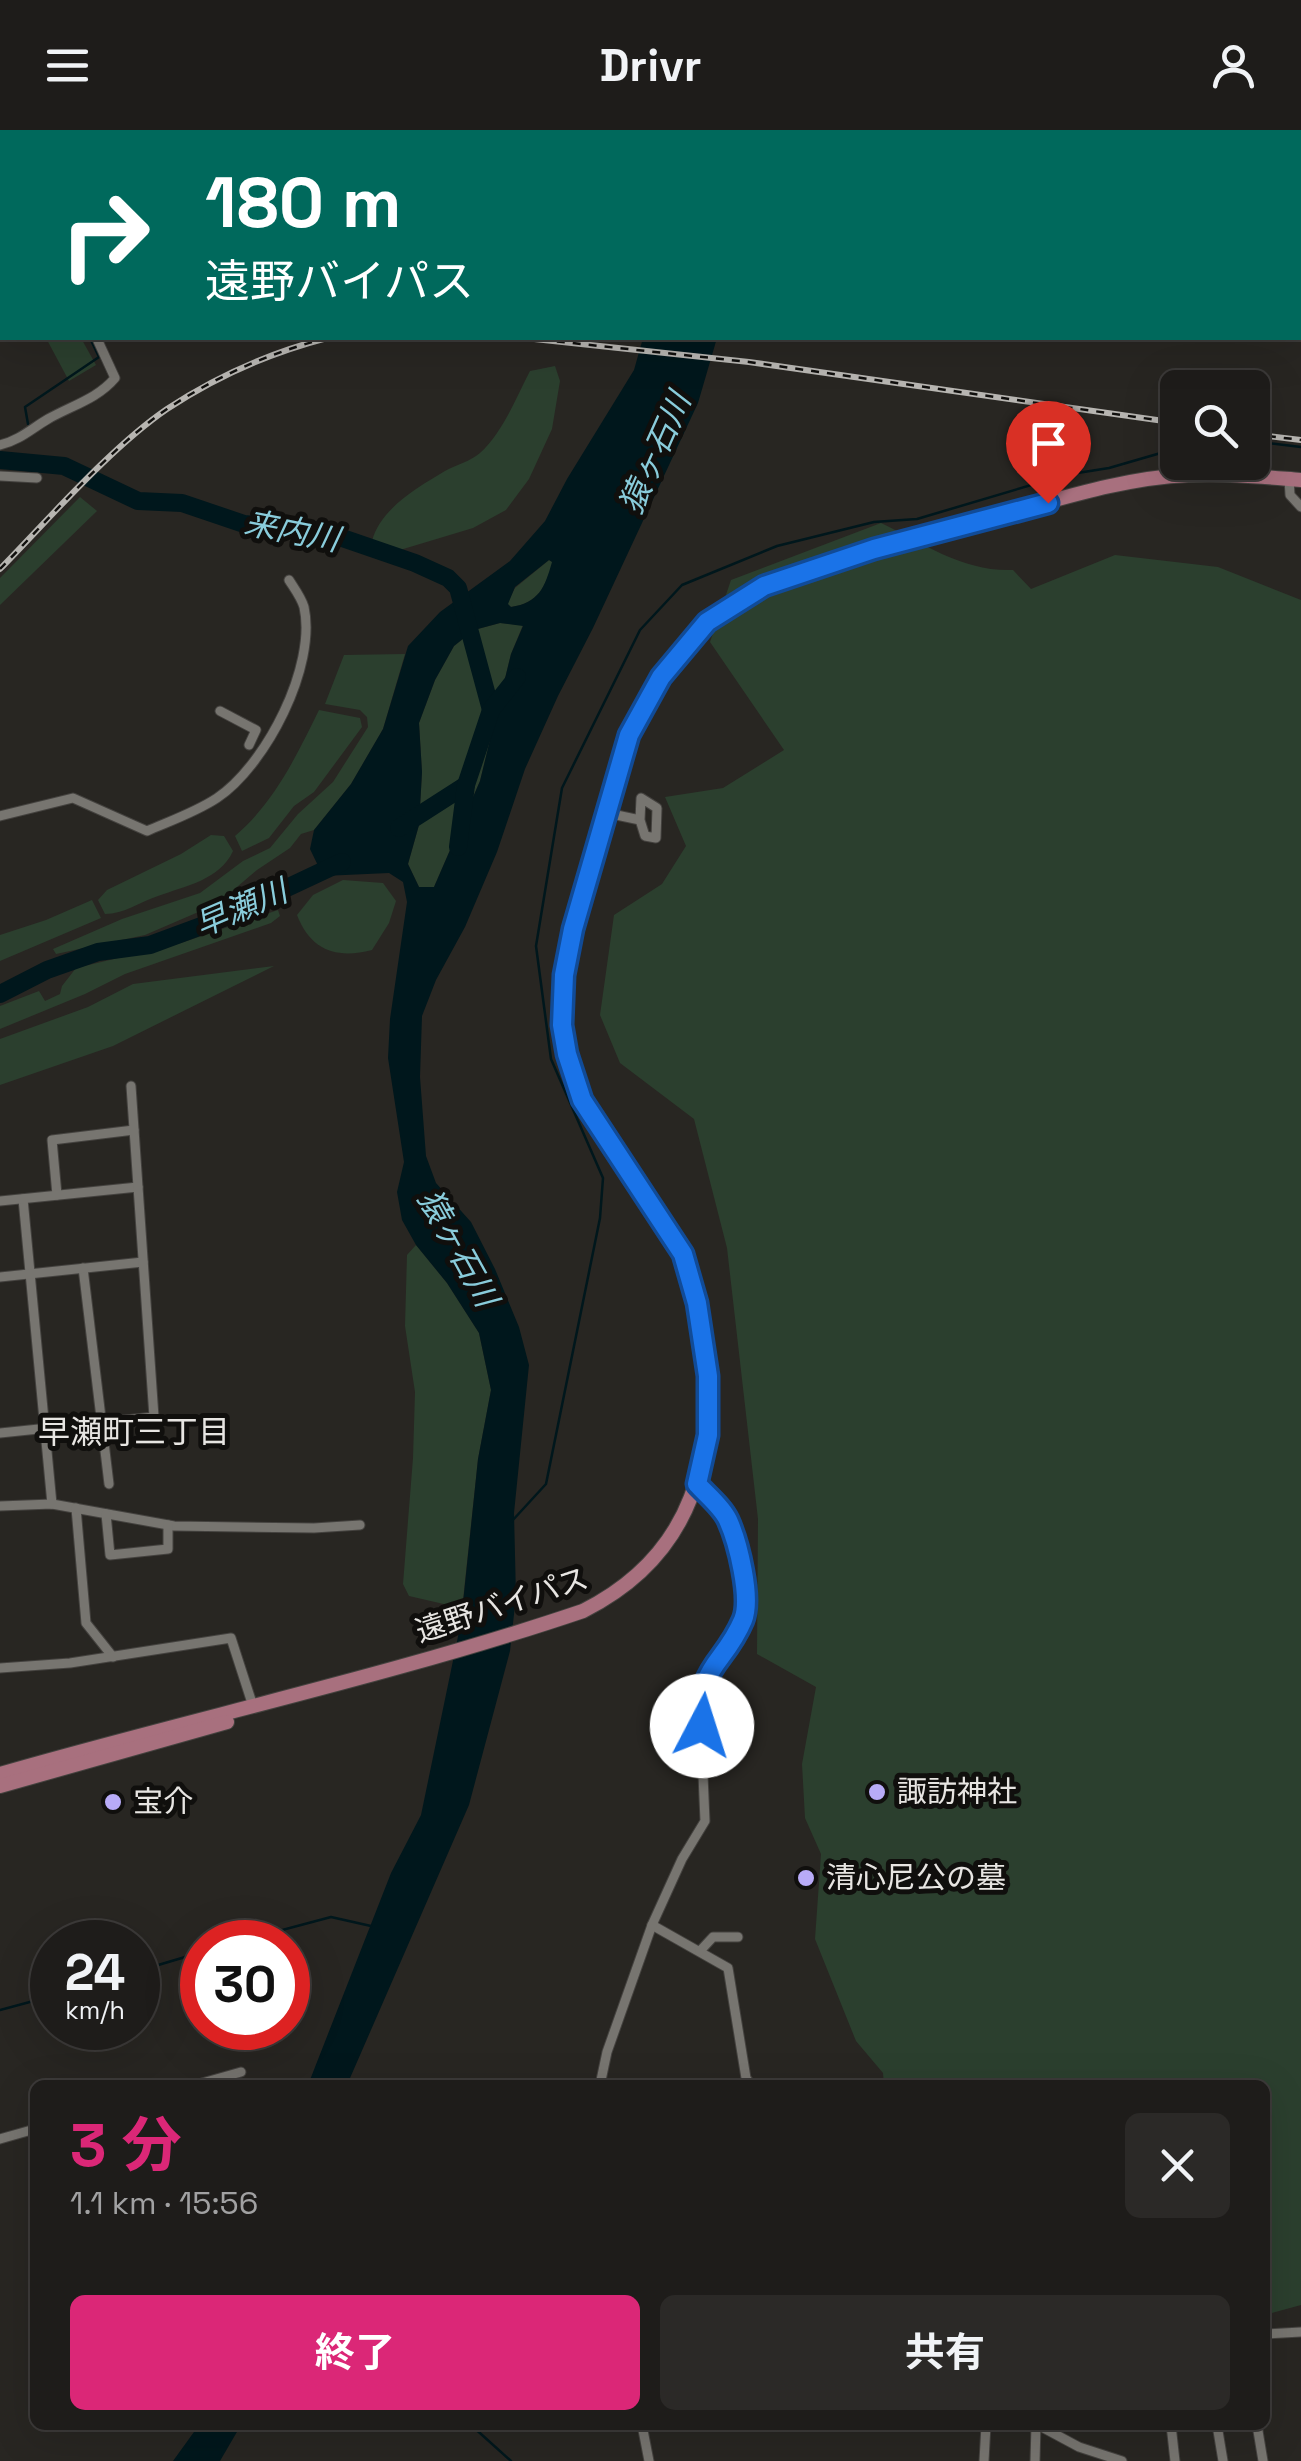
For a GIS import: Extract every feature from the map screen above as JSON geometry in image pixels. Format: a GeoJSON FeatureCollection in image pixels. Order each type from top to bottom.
{"type":"FeatureCollection","features":[{"type":"Feature","properties":{"kind":"highway","name":"遠野バイパス"},"geometry":{"type":"LineString","coordinates":[[0,1786],[148,1746],[582,1612],[613,1596],[656,1557],[697,1484],[708,1435],[708,1376],[697,1303],[683,1254],[582,1100],[562,1025],[564,975],[573,929],[629,735],[661,677],[707,622],[764,586],[874,549],[1114,486],[1188,475],[1295,479]]}},
{"type":"Feature","properties":{"kind":"highway","name":"遠野バイパス"},"geometry":{"type":"LineString","coordinates":[[0,1774],[337,1686]]}},
{"type":"Feature","properties":{"kind":"street"},"geometry":{"type":"LineString","coordinates":[[0,445],[20,440],[45,420],[102,393],[115,378],[99,340]]}},
{"type":"Feature","properties":{"kind":"street"},"geometry":{"type":"LineString","coordinates":[[0,476],[38,478]]}},
{"type":"Feature","properties":{"kind":"street"},"geometry":{"type":"LineString","coordinates":[[1295,479],[1290,495],[1301,507]]}},
{"type":"Feature","properties":{"kind":"street"},"geometry":{"type":"LineString","coordinates":[[0,816],[73,798],[147,831],[217,798],[255,760],[298,680],[305,618],[303,602],[289,580]]}},
{"type":"Feature","properties":{"kind":"street"},"geometry":{"type":"LineString","coordinates":[[220,711],[256,730],[249,745]]}},
{"type":"Feature","properties":{"kind":"street"},"geometry":{"type":"LineString","coordinates":[[606,812],[640,820]]}},
{"type":"Feature","properties":{"kind":"street"},"geometry":{"type":"LineString","coordinates":[[0,1433],[154,1416],[131,1086]]}},
{"type":"Feature","properties":{"kind":"street"},"geometry":{"type":"LineString","coordinates":[[57,1195],[52,1140],[134,1130]]}},
{"type":"Feature","properties":{"kind":"street"},"geometry":{"type":"LineString","coordinates":[[0,1201],[138,1187]]}},
{"type":"Feature","properties":{"kind":"street"},"geometry":{"type":"LineString","coordinates":[[23,1199],[52,1504]]}},
{"type":"Feature","properties":{"kind":"street"},"geometry":{"type":"LineString","coordinates":[[0,1278],[143,1262]]}},
{"type":"Feature","properties":{"kind":"street"},"geometry":{"type":"LineString","coordinates":[[83,1268],[109,1484]]}},
{"type":"Feature","properties":{"kind":"street"},"geometry":{"type":"LineString","coordinates":[[601,2080],[607,2052],[652,1926],[704,1821],[700,1705],[706,1673],[734,1639],[746,1614],[742,1564],[727,1516],[697,1484]]}},
{"type":"Feature","properties":{"kind":"street"},"geometry":{"type":"LineString","coordinates":[[0,1506],[52,1504],[168,1525],[360,1525]]}},
{"type":"Feature","properties":{"kind":"street"},"geometry":{"type":"LineString","coordinates":[[76,1508],[86,1623],[112,1658]]}},
{"type":"Feature","properties":{"kind":"street"},"geometry":{"type":"LineString","coordinates":[[106,1514],[110,1555],[168,1550],[168,1525]]}},
{"type":"Feature","properties":{"kind":"street"},"geometry":{"type":"LineString","coordinates":[[0,1668],[112,1658],[231,1638],[253,1706]]}},
{"type":"Feature","properties":{"kind":"street"},"geometry":{"type":"LineString","coordinates":[[652,1926],[728,1968],[747,2080]]}},
{"type":"Feature","properties":{"kind":"street"},"geometry":{"type":"LineString","coordinates":[[700,1951],[713,1937],[738,1937]]}},
{"type":"Feature","properties":{"kind":"street"},"geometry":{"type":"LineString","coordinates":[[213,2080],[241,2072]]}},
{"type":"Feature","properties":{"kind":"street"},"geometry":{"type":"LineString","coordinates":[[0,2139],[30,2130]]}},
{"type":"Feature","properties":{"kind":"street"},"geometry":{"type":"LineString","coordinates":[[1270,2334],[1301,2332]]}},
{"type":"Feature","properties":{"kind":"street"},"geometry":{"type":"LineString","coordinates":[[643,2430],[649,2461]]}},
{"type":"Feature","properties":{"kind":"street"},"geometry":{"type":"LineString","coordinates":[[984,2461],[986,2430]]}},
{"type":"Feature","properties":{"kind":"street"},"geometry":{"type":"LineString","coordinates":[[1035,2461],[1037,2430]]}},
{"type":"Feature","properties":{"kind":"street"},"geometry":{"type":"LineString","coordinates":[[1046,2430],[1078,2447],[1122,2461]]}},
{"type":"Feature","properties":{"kind":"street"},"geometry":{"type":"LineString","coordinates":[[1172,2430],[1175,2461]]}},
{"type":"Feature","properties":{"kind":"street"},"geometry":{"type":"LineString","coordinates":[[1218,2430],[1223,2461]]}},
{"type":"Feature","properties":{"kind":"street"},"geometry":{"type":"LineString","coordinates":[[1258,2430],[1263,2461]]}},
{"type":"Feature","properties":{"kind":"green space"},"geometry":{"type":"Polygon","coordinates":[[[47,340],[82,340],[96,365],[69,381],[47,340]]]}},
{"type":"Feature","properties":{"kind":"green space"},"geometry":{"type":"Polygon","coordinates":[[[555,366],[560,381],[552,429],[529,479],[506,510],[473,528],[400,550],[372,541],[383,519],[401,500],[488,445],[530,371],[555,366]]]}},
{"type":"Feature","properties":{"kind":"green space"},"geometry":{"type":"Polygon","coordinates":[[[80,497],[97,511],[0,605],[0,578],[80,497]]]}},
{"type":"Feature","properties":{"kind":"green space"},"geometry":{"type":"Polygon","coordinates":[[[881,523],[961,562],[1013,570],[1031,589],[1115,555],[1218,567],[1301,600],[1301,2305],[1270,2314],[1270,2080],[884,2080],[883,2073],[856,2041],[815,1939],[821,1854],[805,1818],[802,1764],[816,1687],[757,1654],[758,1519],[727,1248],[694,1119],[620,1063],[600,1015],[614,915],[662,884],[686,846],[665,797],[723,788],[784,750],[710,642],[731,580],[881,523]]]}},
{"type":"Feature","properties":{"kind":"green space"},"geometry":{"type":"Polygon","coordinates":[[[549,560],[553,562],[540,592],[521,605],[507,604],[515,588],[549,560]]]}},
{"type":"Feature","properties":{"kind":"green space"},"geometry":{"type":"Polygon","coordinates":[[[500,623],[523,625],[511,654],[480,781],[434,887],[419,887],[408,864],[419,825],[419,723],[435,680],[454,646],[474,630],[500,623]]]}},
{"type":"Feature","properties":{"kind":"green space"},"geometry":{"type":"Polygon","coordinates":[[[405,654],[383,729],[351,784],[314,830],[301,834],[290,848],[217,904],[145,935],[56,954],[53,949],[122,919],[200,893],[243,861],[270,848],[298,814],[333,782],[368,727],[367,717],[360,710],[325,704],[344,655],[405,654]]]}},
{"type":"Feature","properties":{"kind":"green space"},"geometry":{"type":"Polygon","coordinates":[[[319,710],[360,718],[362,727],[314,792],[294,806],[269,838],[242,851],[235,836],[273,793],[319,710]]]}},
{"type":"Feature","properties":{"kind":"green space"},"geometry":{"type":"Polygon","coordinates":[[[211,835],[224,836],[233,851],[220,869],[190,885],[105,914],[98,900],[107,890],[211,835]]]}},
{"type":"Feature","properties":{"kind":"green space"},"geometry":{"type":"Polygon","coordinates":[[[343,880],[383,883],[396,901],[389,923],[372,950],[347,953],[327,949],[310,937],[297,915],[313,895],[343,880]]]}},
{"type":"Feature","properties":{"kind":"green space"},"geometry":{"type":"Polygon","coordinates":[[[92,900],[101,918],[0,961],[0,935],[92,900]]]}},
{"type":"Feature","properties":{"kind":"green space"},"geometry":{"type":"Polygon","coordinates":[[[278,910],[280,916],[271,923],[125,974],[0,1029],[0,1006],[39,991],[45,1001],[60,994],[76,968],[181,943],[278,910]]]}},
{"type":"Feature","properties":{"kind":"green space"},"geometry":{"type":"Polygon","coordinates":[[[274,966],[113,1046],[0,1085],[0,1039],[88,1007],[133,984],[274,966]]]}},
{"type":"Feature","properties":{"kind":"green space"},"geometry":{"type":"Polygon","coordinates":[[[416,1245],[447,1283],[479,1333],[491,1390],[478,1459],[463,1600],[448,1605],[409,1596],[403,1584],[415,1392],[405,1326],[407,1255],[416,1245]]]}},
{"type":"Feature","properties":{"kind":"water"},"geometry":{"type":"Polygon","coordinates":[[[642,340],[716,340],[698,403],[525,769],[497,852],[422,1016],[420,1077],[426,1156],[436,1183],[471,1222],[495,1269],[519,1327],[529,1365],[514,1513],[516,1596],[510,1651],[469,1805],[349,2080],[310,2080],[391,1873],[421,1815],[461,1622],[478,1459],[491,1390],[479,1333],[447,1283],[416,1245],[402,1220],[397,1192],[404,1162],[388,1058],[407,902],[403,882],[389,873],[323,876],[310,849],[314,830],[351,784],[383,729],[408,646],[440,612],[510,561],[545,521],[634,370],[642,340]],[[549,560],[515,587],[508,604],[511,607],[534,598],[552,562],[549,560]],[[500,623],[474,630],[454,646],[435,680],[419,723],[419,825],[408,864],[419,887],[434,887],[480,781],[511,654],[523,626],[500,623]]]}},
{"type":"Feature","properties":{"kind":"water"},"geometry":{"type":"Polygon","coordinates":[[[195,2430],[238,2430],[220,2461],[173,2461],[195,2430]]]}},
{"type":"Feature","properties":{"kind":"waterway"},"geometry":{"type":"LineString","coordinates":[[28,424],[25,407],[99,357],[91,340]]}},
{"type":"Feature","properties":{"kind":"waterway"},"geometry":{"type":"LineString","coordinates":[[1270,443],[1301,447]]}},
{"type":"Feature","properties":{"kind":"waterway"},"geometry":{"type":"LineString","coordinates":[[512,1521],[546,1484],[600,1218],[603,1178],[551,1059],[536,946],[562,788],[640,630],[682,585],[777,546],[874,522],[917,519],[1065,475],[1109,468],[1160,453]]}},
{"type":"Feature","properties":{"kind":"waterway","name":"来内川"},"geometry":{"type":"LineString","coordinates":[[0,460],[64,466],[138,501],[182,503],[244,524],[322,531],[448,578],[458,588],[491,710]]}},
{"type":"Feature","properties":{"kind":"waterway","name":"猿ヶ石川"},"geometry":{"type":"LineString","coordinates":[[458,847],[466,785],[491,710],[517,677]]}},
{"type":"Feature","properties":{"kind":"waterway","name":"早瀬川"},"geometry":{"type":"LineString","coordinates":[[399,828],[466,785]]}},
{"type":"Feature","properties":{"kind":"waterway","name":"早瀬川"},"geometry":{"type":"LineString","coordinates":[[0,994],[47,970],[98,952],[150,945],[223,918],[342,862]]}},
{"type":"Feature","properties":{"kind":"waterway"},"geometry":{"type":"LineString","coordinates":[[310,1923],[331,1917],[371,1926]]}},
{"type":"Feature","properties":{"kind":"waterway"},"geometry":{"type":"LineString","coordinates":[[160,1964],[180,1959]]}},
{"type":"Feature","properties":{"kind":"waterway"},"geometry":{"type":"LineString","coordinates":[[0,2010],[30,2002]]}},
{"type":"Feature","properties":{"kind":"waterway"},"geometry":{"type":"LineString","coordinates":[[477,2430],[511,2461]]}},
{"type":"Feature","properties":{"kind":"railway"},"geometry":{"type":"LineString","coordinates":[[0,569],[102,464],[167,409],[244,367],[321,340]]}},
{"type":"Feature","properties":{"kind":"railway"},"geometry":{"type":"LineString","coordinates":[[544,340],[749,362],[1160,420]]}},
{"type":"Feature","properties":{"kind":"railway"},"geometry":{"type":"LineString","coordinates":[[1270,436],[1301,440]]}},
{"type":"Feature","properties":{"kind":"place","name":"諏訪神社"},"geometry":{"type":"Point","coordinates":[877,1792]}},
{"type":"Feature","properties":{"kind":"place","name":"宝介"},"geometry":{"type":"Point","coordinates":[113,1802]}},
{"type":"Feature","properties":{"kind":"place","name":"清心尼公の墓"},"geometry":{"type":"Point","coordinates":[806,1878]}},
{"type":"Feature","properties":{"kind":"district","name":"早瀬町三丁目"},"geometry":{"type":"Point","coordinates":[134,1432]}},
{"type":"Feature","properties":{"kind":"route"},"geometry":{"type":"LineString","coordinates":[[702,1726],[700,1705],[706,1673],[734,1639],[746,1614],[742,1564],[727,1516],[697,1484],[708,1435],[708,1376],[697,1303],[683,1254],[582,1100],[567,1054],[562,1025],[564,975],[573,929],[629,735],[661,677],[707,622],[764,586],[874,549],[1048,503]]}}]}
